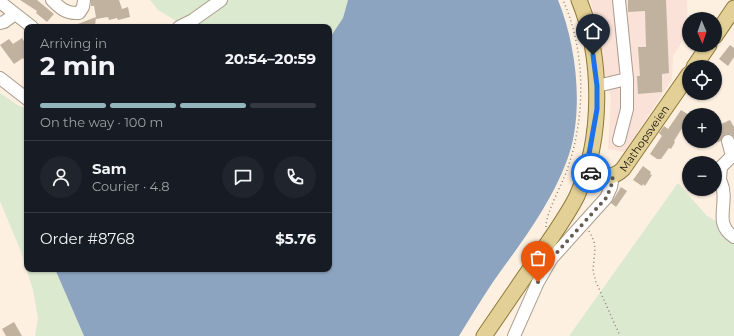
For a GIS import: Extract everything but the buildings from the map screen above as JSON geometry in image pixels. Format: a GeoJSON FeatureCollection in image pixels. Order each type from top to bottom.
{"type":"FeatureCollection","features":[{"type":"Feature","properties":{"kind":"main road"},"geometry":{"type":"LineString","coordinates":[[484,336],[554,234],[576,196],[586,171],[596,116],[597,86],[593,55],[586,21],[579,0]]}},
{"type":"Feature","properties":{"kind":"main road"},"geometry":{"type":"LineString","coordinates":[[722,26],[734,8]]}},
{"type":"Feature","properties":{"kind":"main road","name":"Mathopsveien"},"geometry":{"type":"LineString","coordinates":[[586,171],[606,177],[613,176],[623,169],[682,84]]}},
{"type":"Feature","properties":{"kind":"street"},"geometry":{"type":"LineString","coordinates":[[52,0],[62,9],[71,13],[78,13],[83,7],[84,0]]}},
{"type":"Feature","properties":{"kind":"street"},"geometry":{"type":"LineString","coordinates":[[185,24],[221,0]]}},
{"type":"Feature","properties":{"kind":"street"},"geometry":{"type":"LineString","coordinates":[[619,0],[627,79],[627,109],[619,140]]}},
{"type":"Feature","properties":{"kind":"street"},"geometry":{"type":"LineString","coordinates":[[0,2],[28,24]]}},
{"type":"Feature","properties":{"kind":"street"},"geometry":{"type":"LineString","coordinates":[[0,23],[4,22],[15,14]]}},
{"type":"Feature","properties":{"kind":"street"},"geometry":{"type":"LineString","coordinates":[[0,78],[24,97]]}},
{"type":"Feature","properties":{"kind":"street"},"geometry":{"type":"LineString","coordinates":[[597,86],[627,79]]}},
{"type":"Feature","properties":{"kind":"street"},"geometry":{"type":"LineString","coordinates":[[728,141],[733,156],[721,167],[721,180],[729,205],[721,218],[727,232],[734,237]]}},
{"type":"Feature","properties":{"kind":"street"},"geometry":{"type":"LineString","coordinates":[[514,336],[538,282],[552,258],[606,198],[611,187],[613,176]]}},
{"type":"Feature","properties":{"kind":"path"},"geometry":{"type":"LineString","coordinates":[[550,222],[546,229],[545,224],[572,154],[578,129],[580,98],[579,61],[574,35],[563,0]]}},
{"type":"Feature","properties":{"kind":"path"},"geometry":{"type":"LineString","coordinates":[[584,223],[594,241],[595,249],[593,271],[596,282],[620,336]]}},
{"type":"Feature","properties":{"kind":"shaded area"},"geometry":{"type":"Polygon","coordinates":[[[590,0],[687,0],[687,12],[682,12],[682,42],[673,56],[672,79],[625,152],[608,149],[611,97],[605,79],[597,25],[590,0]]]}},
{"type":"Feature","properties":{"kind":"green space"},"geometry":{"type":"Polygon","coordinates":[[[150,0],[348,0],[343,18],[332,34],[332,24],[179,24],[158,10],[150,0]]]}},
{"type":"Feature","properties":{"kind":"green space"},"geometry":{"type":"Polygon","coordinates":[[[0,93],[19,106],[24,107],[24,262],[0,201],[0,93]]]}},
{"type":"Feature","properties":{"kind":"green space"},"geometry":{"type":"Polygon","coordinates":[[[678,183],[682,188],[682,196],[689,196],[707,216],[734,231],[734,336],[569,336],[678,183]]]}},
{"type":"Feature","properties":{"kind":"green space"},"geometry":{"type":"Polygon","coordinates":[[[27,272],[56,272],[84,336],[35,336],[38,318],[33,290],[27,272]]]}},
{"type":"Feature","properties":{"kind":"water"},"geometry":{"type":"Polygon","coordinates":[[[348,0],[558,0],[565,18],[574,59],[577,103],[572,144],[566,163],[543,210],[493,282],[459,336],[84,336],[56,272],[332,272],[332,34],[343,18],[348,0]]]}},
{"type":"Feature","properties":{"kind":"way so far"},"geometry":{"type":"LineString","coordinates":[[538,282],[552,258],[606,198],[611,187],[613,176],[606,177],[591,173]]}},
{"type":"Feature","properties":{"kind":"route"},"geometry":{"type":"LineString","coordinates":[[591,173],[586,171],[597,109],[597,86],[593,55]]}}]}
